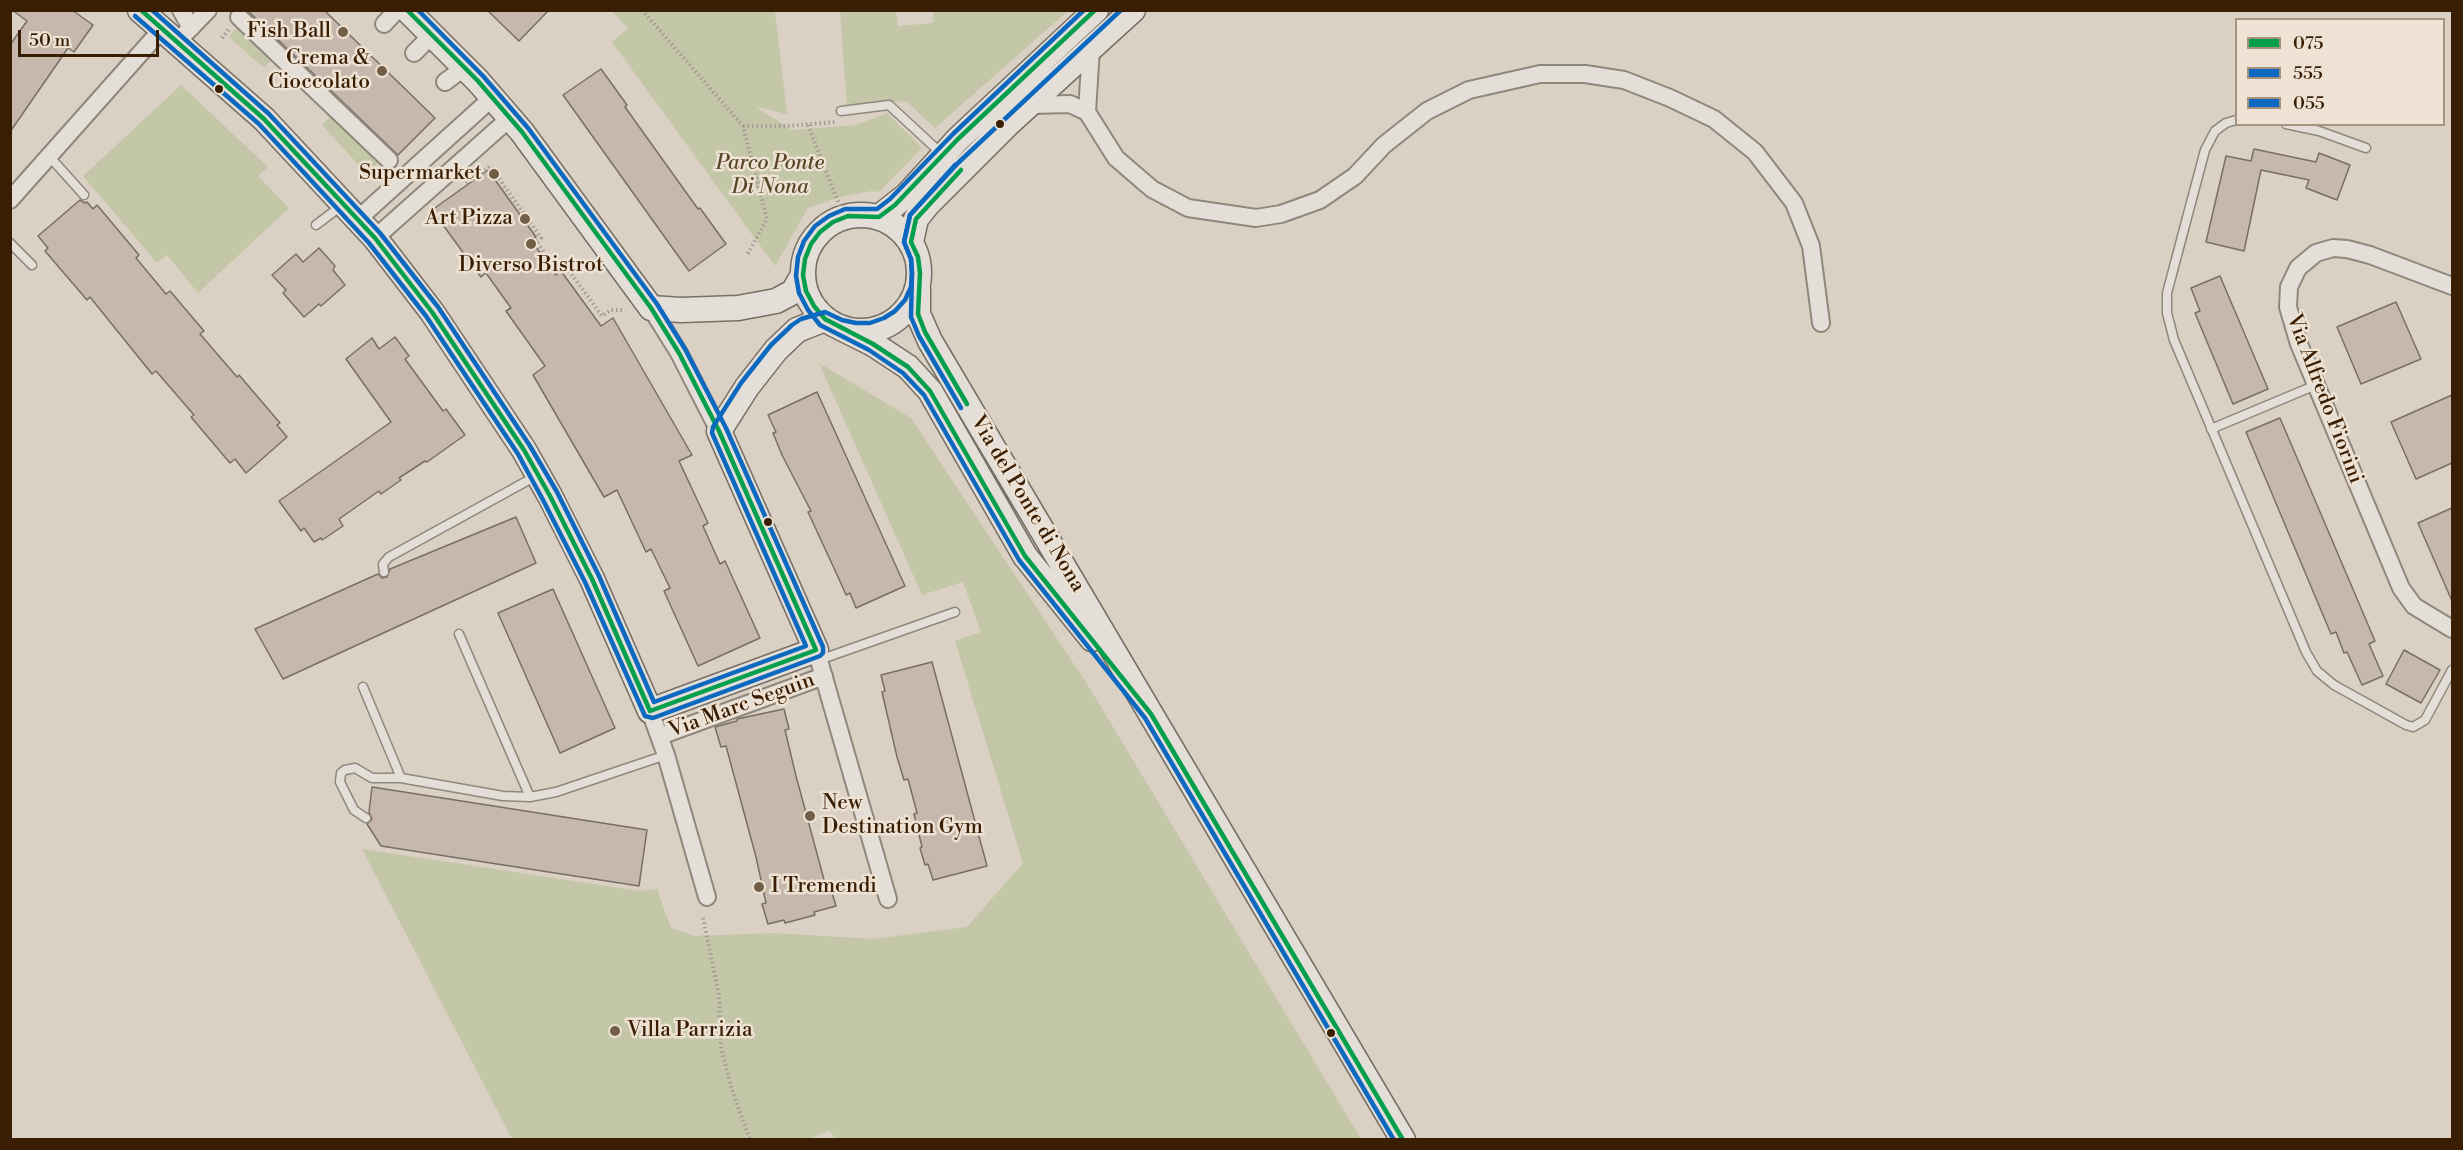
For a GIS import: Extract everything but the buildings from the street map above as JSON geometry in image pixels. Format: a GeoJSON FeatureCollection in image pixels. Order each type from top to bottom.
{"type":"FeatureCollection","features":[{"type":"Feature","properties":{"kind":"main road"},"geometry":{"type":"LineString","coordinates":[[140,10],[177,33],[264,119],[375,238],[452,340],[538,475],[596,588],[650,711]]}},
{"type":"Feature","properties":{"kind":"main road"},"geometry":{"type":"LineString","coordinates":[[407,10],[465,67],[522,132],[651,308],[681,310],[738,308],[776,301],[793,292],[803,275],[805,259],[811,244],[820,232],[833,222],[856,216],[879,217],[897,227],[911,242],[918,257],[920,273],[918,289],[911,304],[900,316],[887,325],[872,330],[855,331],[832,323],[810,299],[803,275]]}},
{"type":"Feature","properties":{"kind":"main road"},"geometry":{"type":"LineString","coordinates":[[879,217],[907,195],[943,155],[1096,10]]}},
{"type":"Feature","properties":{"kind":"main road"},"geometry":{"type":"LineString","coordinates":[[911,242],[916,219],[927,205],[1030,105],[1133,10]]}},
{"type":"Feature","properties":{"kind":"main road","name":"Via del Ponte di Nona"},"geometry":{"type":"LineString","coordinates":[[918,289],[918,314],[930,341],[1393,1129],[1403,1140]]}},
{"type":"Feature","properties":{"kind":"main road"},"geometry":{"type":"LineString","coordinates":[[818,655],[719,431],[747,387],[776,350],[797,330],[832,323]]}},
{"type":"Feature","properties":{"kind":"main road","name":"Via del Ponte di Nona"},"geometry":{"type":"LineString","coordinates":[[832,323],[873,344],[908,367],[930,391],[1025,556],[1151,714]]}},
{"type":"Feature","properties":{"kind":"main road","name":"Via Marc Seguin"},"geometry":{"type":"LineString","coordinates":[[650,711],[818,655]]}},
{"type":"Feature","properties":{"kind":"street"},"geometry":{"type":"LineString","coordinates":[[177,33],[181,10]]}},
{"type":"Feature","properties":{"kind":"street"},"geometry":{"type":"LineString","coordinates":[[10,200],[49,156],[177,33],[208,10]]}},
{"type":"Feature","properties":{"kind":"street"},"geometry":{"type":"LineString","coordinates":[[384,24],[397,10]]}},
{"type":"Feature","properties":{"kind":"street"},"geometry":{"type":"LineString","coordinates":[[239,17],[389,160]]}},
{"type":"Feature","properties":{"kind":"street"},"geometry":{"type":"LineString","coordinates":[[414,53],[432,35]]}},
{"type":"Feature","properties":{"kind":"street"},"geometry":{"type":"LineString","coordinates":[[1087,112],[1091,48]]}},
{"type":"Feature","properties":{"kind":"street"},"geometry":{"type":"LineString","coordinates":[[445,82],[465,67]]}},
{"type":"Feature","properties":{"kind":"street"},"geometry":{"type":"LineString","coordinates":[[1030,105],[1070,104],[1087,112],[1116,158],[1152,189],[1188,208],[1256,218],[1281,214],[1320,201],[1355,176],[1384,145],[1427,111],[1469,90],[1540,74],[1585,74],[1624,81],[1670,98],[1714,119],[1755,152],[1794,203],[1811,246],[1821,323]]}},
{"type":"Feature","properties":{"kind":"street"},"geometry":{"type":"LineString","coordinates":[[351,212],[492,98]]}},
{"type":"Feature","properties":{"kind":"street"},"geometry":{"type":"LineString","coordinates":[[375,238],[510,118]]}},
{"type":"Feature","properties":{"kind":"street","name":"Via Alfredo Fiorini"},"geometry":{"type":"LineString","coordinates":[[2452,286],[2370,255],[2333,248],[2311,256],[2295,272],[2289,287],[2288,307],[2293,330],[2401,588],[2414,606],[2452,629]]}},
{"type":"Feature","properties":{"kind":"street"},"geometry":{"type":"LineString","coordinates":[[651,308],[678,353],[719,431]]}},
{"type":"Feature","properties":{"kind":"street"},"geometry":{"type":"LineString","coordinates":[[818,655],[888,899]]}},
{"type":"Feature","properties":{"kind":"street","name":"Via Marc Seguin"},"geometry":{"type":"LineString","coordinates":[[660,736],[824,676]]}},
{"type":"Feature","properties":{"kind":"street"},"geometry":{"type":"LineString","coordinates":[[650,711],[666,755],[707,897]]}},
{"type":"Feature","properties":{"kind":"lane"},"geometry":{"type":"LineString","coordinates":[[841,111],[889,105],[943,155]]}},
{"type":"Feature","properties":{"kind":"lane"},"geometry":{"type":"LineString","coordinates":[[2235,120],[2220,127],[2207,144],[2167,298],[2172,334],[2306,652],[2323,676],[2413,727],[2425,720],[2452,670]]}},
{"type":"Feature","properties":{"kind":"lane"},"geometry":{"type":"LineString","coordinates":[[2295,126],[2319,131],[2366,148]]}},
{"type":"Feature","properties":{"kind":"lane"},"geometry":{"type":"LineString","coordinates":[[49,156],[84,195]]}},
{"type":"Feature","properties":{"kind":"lane"},"geometry":{"type":"LineString","coordinates":[[316,225],[351,212]]}},
{"type":"Feature","properties":{"kind":"lane"},"geometry":{"type":"LineString","coordinates":[[10,243],[32,265]]}},
{"type":"Feature","properties":{"kind":"lane"},"geometry":{"type":"LineString","coordinates":[[2211,429],[2316,385]]}},
{"type":"Feature","properties":{"kind":"lane"},"geometry":{"type":"LineString","coordinates":[[384,572],[383,564],[389,557],[538,475]]}},
{"type":"Feature","properties":{"kind":"lane"},"geometry":{"type":"LineString","coordinates":[[818,655],[955,612]]}},
{"type":"Feature","properties":{"kind":"lane"},"geometry":{"type":"LineString","coordinates":[[459,634],[530,797]]}},
{"type":"Feature","properties":{"kind":"lane"},"geometry":{"type":"LineString","coordinates":[[363,687],[401,778]]}},
{"type":"Feature","properties":{"kind":"lane"},"geometry":{"type":"LineString","coordinates":[[366,818],[354,810],[340,782],[341,773],[345,770],[355,768],[372,778],[401,778],[503,796],[530,797],[556,792],[666,755]]}},
{"type":"Feature","properties":{"kind":"path"},"geometry":{"type":"LineString","coordinates":[[642,10],[742,126],[767,219],[747,255]]}},
{"type":"Feature","properties":{"kind":"path"},"geometry":{"type":"LineString","coordinates":[[808,125],[840,207]]}},
{"type":"Feature","properties":{"kind":"path"},"geometry":{"type":"LineString","coordinates":[[464,184],[490,166],[541,238],[536,241],[558,270],[565,265],[602,316],[611,309],[623,310]]}},
{"type":"Feature","properties":{"kind":"path"},"geometry":{"type":"LineString","coordinates":[[703,918],[719,995],[721,1048],[732,1090],[750,1140]]}},
{"type":"Feature","properties":{"kind":"green space","name":"Parco Ponte Di Nona"},"geometry":{"type":"Polygon","coordinates":[[[612,11],[775,11],[787,114],[756,107],[792,130],[856,125],[887,113],[922,148],[879,192],[871,191],[841,197],[808,208],[775,266],[612,42],[628,28],[612,11]]]}},
{"type":"Feature","properties":{"kind":"green space"},"geometry":{"type":"Polygon","coordinates":[[[840,11],[896,11],[898,26],[933,23],[933,11],[1068,11],[935,128],[906,101],[847,106],[840,11]]]}},
{"type":"Feature","properties":{"kind":"green space"},"geometry":{"type":"Polygon","coordinates":[[[240,25],[274,57],[264,68],[229,37],[240,25]]]}},
{"type":"Feature","properties":{"kind":"green space"},"geometry":{"type":"Polygon","coordinates":[[[181,85],[268,167],[258,176],[289,208],[198,293],[167,255],[157,263],[83,176],[181,85]]]}},
{"type":"Feature","properties":{"kind":"green space"},"geometry":{"type":"Polygon","coordinates":[[[332,115],[380,161],[367,174],[322,125],[332,115]]]}},
{"type":"Feature","properties":{"kind":"green space"},"geometry":{"type":"Polygon","coordinates":[[[819,363],[911,418],[1089,687],[1361,1139],[835,1140],[830,1130],[808,1140],[512,1139],[362,849],[640,891],[657,889],[671,928],[694,936],[775,933],[873,939],[967,927],[1023,863],[955,641],[981,632],[963,582],[922,595],[819,363]]]}},
{"type":"Feature","properties":{"kind":"transit line","name":"075"},"geometry":{"type":"LineString","coordinates":[[141,10],[264,119],[375,238],[432,312],[524,450],[550,496],[592,579],[650,711],[816,650],[719,431],[679,353],[651,308],[522,132],[478,81],[407,10]]}},
{"type":"Feature","properties":{"kind":"transit line","name":"055"},"geometry":{"type":"LineString","coordinates":[[152,10],[269,114],[380,233],[438,307],[530,446],[557,492],[599,576],[654,702],[806,646],[712,433],[713,427],[741,383],[771,345],[801,319],[825,312],[842,320],[870,323],[895,311],[905,300],[911,287],[911,259],[904,242],[910,215],[958,163],[1121,10]]}},
{"type":"Feature","properties":{"kind":"transit line","name":"555"},"geometry":{"type":"LineString","coordinates":[[135,16],[259,124],[369,243],[426,316],[518,454],[585,582],[645,716],[653,718],[820,656],[823,653],[823,647],[726,428],[685,349],[657,304],[528,128],[483,76],[418,10]]}},
{"type":"Feature","properties":{"kind":"transit line","name":"555"},"geometry":{"type":"LineString","coordinates":[[1084,10],[953,134],[890,199],[877,209],[845,209],[815,226],[804,241],[798,257],[796,276],[799,293],[808,310],[820,325],[869,350],[903,373],[924,395],[1019,560],[1145,718],[1394,1140]]}},
{"type":"Feature","properties":{"kind":"transit line","name":"075"},"geometry":{"type":"LineString","coordinates":[[1095,10],[958,139],[895,205],[879,217],[848,216],[833,222],[820,232],[811,244],[805,259],[803,275],[806,291],[814,306],[825,319],[873,344],[908,367],[930,391],[1025,556],[1151,714],[1403,1140]]}},
{"type":"Feature","properties":{"kind":"transit line","name":"555"},"geometry":{"type":"LineString","coordinates":[[955,165],[910,215],[904,242],[911,259],[911,317],[919,336],[961,408]]}},
{"type":"Feature","properties":{"kind":"transit line","name":"075"},"geometry":{"type":"LineString","coordinates":[[961,170],[916,219],[911,242],[918,257],[920,273],[918,314],[925,332],[967,404]]}},
{"type":"Feature","properties":{"kind":"place","name":"Fish Ball"},"geometry":{"type":"Point","coordinates":[343,32]}},
{"type":"Feature","properties":{"kind":"place","name":"Crema & Cioccolato"},"geometry":{"type":"Point","coordinates":[382,71]}},
{"type":"Feature","properties":{"kind":"place","name":"Supermarket"},"geometry":{"type":"Point","coordinates":[494,174]}},
{"type":"Feature","properties":{"kind":"place","name":"Art Pizza"},"geometry":{"type":"Point","coordinates":[525,219]}},
{"type":"Feature","properties":{"kind":"place","name":"Diverso Bistrot"},"geometry":{"type":"Point","coordinates":[531,244]}},
{"type":"Feature","properties":{"kind":"place","name":"New Destination Gym"},"geometry":{"type":"Point","coordinates":[810,816]}},
{"type":"Feature","properties":{"kind":"place","name":"I Tremendi"},"geometry":{"type":"Point","coordinates":[759,887]}},
{"type":"Feature","properties":{"kind":"place","name":"Villa Parrizia"},"geometry":{"type":"Point","coordinates":[615,1031]}}]}
